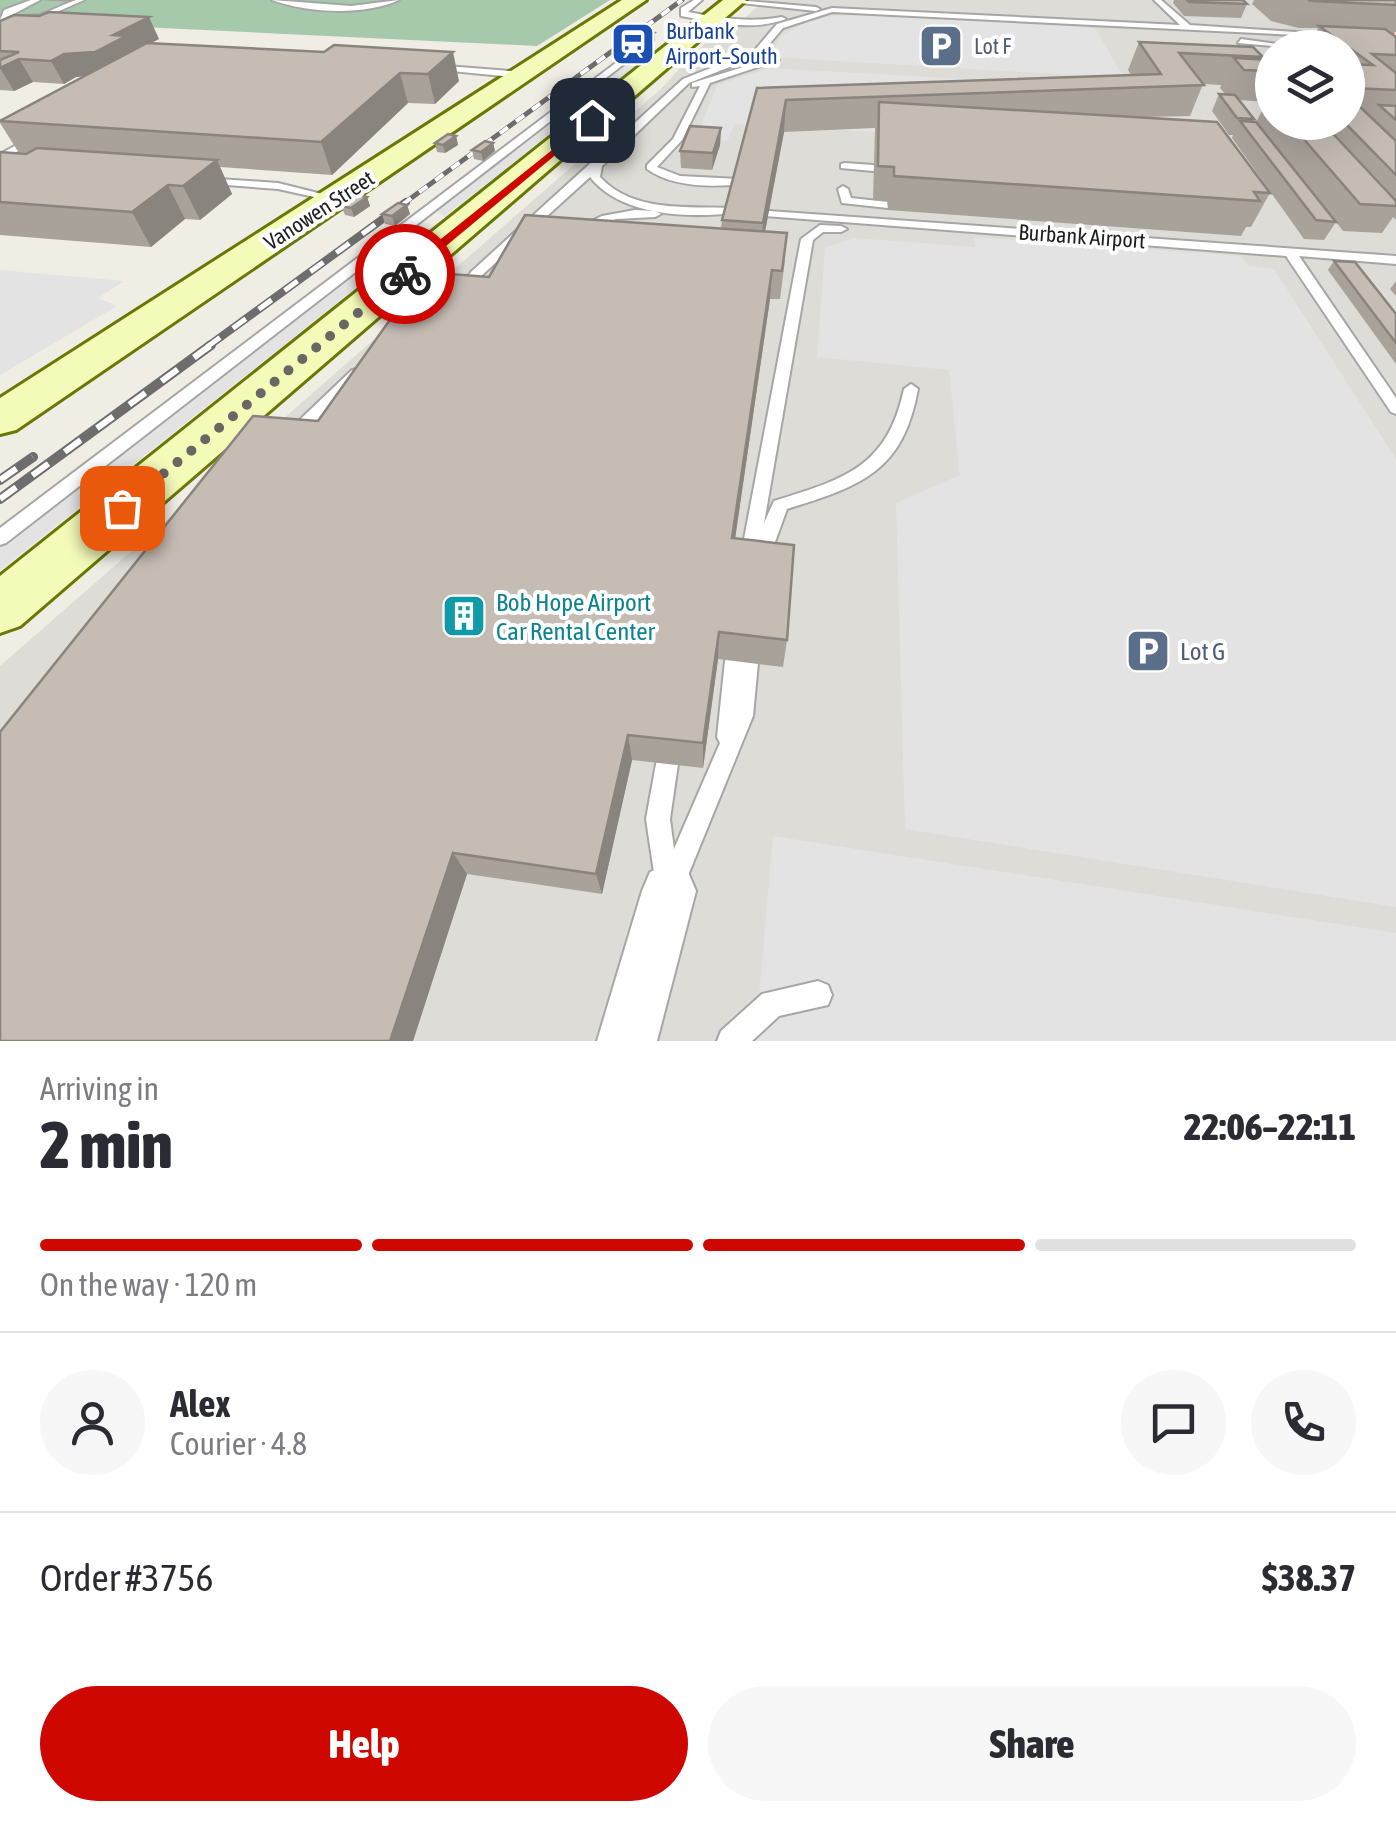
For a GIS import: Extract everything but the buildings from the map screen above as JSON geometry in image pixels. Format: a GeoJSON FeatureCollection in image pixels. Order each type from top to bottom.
{"type":"FeatureCollection","features":[{"type":"Feature","properties":{"kind":"main road","name":"Vanowen Street"},"geometry":{"type":"LineString","coordinates":[[0,419],[636,0]]}},
{"type":"Feature","properties":{"kind":"main road"},"geometry":{"type":"LineString","coordinates":[[0,609],[604,88],[735,1]]}},
{"type":"Feature","properties":{"kind":"street"},"geometry":{"type":"LineString","coordinates":[[628,1041],[669,891]]}},
{"type":"Feature","properties":{"kind":"lane"},"geometry":{"type":"LineString","coordinates":[[37,0],[7,12],[3,19],[40,17],[81,0]]}},
{"type":"Feature","properties":{"kind":"lane"},"geometry":{"type":"LineString","coordinates":[[275,0],[334,8],[367,7],[396,0]]}},
{"type":"Feature","properties":{"kind":"lane"},"geometry":{"type":"LineString","coordinates":[[1157,0],[1188,28]]}},
{"type":"Feature","properties":{"kind":"lane"},"geometry":{"type":"LineString","coordinates":[[735,1],[948,16],[1375,34]]}},
{"type":"Feature","properties":{"kind":"lane"},"geometry":{"type":"LineString","coordinates":[[706,17],[762,24],[832,10]]}},
{"type":"Feature","properties":{"kind":"lane"},"geometry":{"type":"LineString","coordinates":[[452,302],[474,276],[678,89],[700,74],[762,50],[775,29],[832,10]]}},
{"type":"Feature","properties":{"kind":"lane"},"geometry":{"type":"LineString","coordinates":[[856,24],[864,16],[948,16]]}},
{"type":"Feature","properties":{"kind":"lane"},"geometry":{"type":"LineString","coordinates":[[706,17],[753,39],[751,55]]}},
{"type":"Feature","properties":{"kind":"lane"},"geometry":{"type":"LineString","coordinates":[[1149,26],[1255,43]]}},
{"type":"Feature","properties":{"kind":"lane"},"geometry":{"type":"LineString","coordinates":[[1203,35],[1255,38]]}},
{"type":"Feature","properties":{"kind":"lane"},"geometry":{"type":"LineString","coordinates":[[678,89],[775,60]]}},
{"type":"Feature","properties":{"kind":"lane"},"geometry":{"type":"LineString","coordinates":[[419,66],[524,75]]}},
{"type":"Feature","properties":{"kind":"lane"},"geometry":{"type":"LineString","coordinates":[[706,83],[677,140],[651,167],[656,173],[689,179],[739,182]]}},
{"type":"Feature","properties":{"kind":"lane"},"geometry":{"type":"LineString","coordinates":[[0,158],[52,128]]}},
{"type":"Feature","properties":{"kind":"lane"},"geometry":{"type":"LineString","coordinates":[[0,538],[527,154]]}},
{"type":"Feature","properties":{"kind":"lane"},"geometry":{"type":"LineString","coordinates":[[566,244],[573,233],[600,220],[635,212],[694,217],[726,211],[642,204],[618,197],[602,189],[594,177],[597,165]]}},
{"type":"Feature","properties":{"kind":"lane"},"geometry":{"type":"LineString","coordinates":[[0,166],[20,168]]}},
{"type":"Feature","properties":{"kind":"lane"},"geometry":{"type":"LineString","coordinates":[[845,166],[873,168]]}},
{"type":"Feature","properties":{"kind":"lane"},"geometry":{"type":"LineString","coordinates":[[198,181],[278,186],[338,198]]}},
{"type":"Feature","properties":{"kind":"lane"},"geometry":{"type":"LineString","coordinates":[[843,189],[846,201],[888,205]]}},
{"type":"Feature","properties":{"kind":"lane","name":"Burbank Airport"},"geometry":{"type":"LineString","coordinates":[[769,214],[1396,260]]}},
{"type":"Feature","properties":{"kind":"lane"},"geometry":{"type":"LineString","coordinates":[[911,389],[909,411],[890,449],[849,483],[780,505],[753,569],[807,240],[820,228],[907,231],[930,226]]}},
{"type":"Feature","properties":{"kind":"lane"},"geometry":{"type":"LineString","coordinates":[[1289,251],[1396,409]]}},
{"type":"Feature","properties":{"kind":"lane"},"geometry":{"type":"LineString","coordinates":[[283,446],[374,356],[304,448]]}},
{"type":"Feature","properties":{"kind":"lane"},"geometry":{"type":"LineString","coordinates":[[669,891],[742,716],[742,662]]}},
{"type":"Feature","properties":{"kind":"lane"},"geometry":{"type":"LineString","coordinates":[[667,764],[658,819],[669,891]]}},
{"type":"Feature","properties":{"kind":"lane"},"geometry":{"type":"LineString","coordinates":[[732,1041],[772,1004],[818,995]]}},
{"type":"Feature","properties":{"kind":"shaded area"},"geometry":{"type":"Polygon","coordinates":[[[765,0],[1396,0],[1396,1041],[0,1041],[0,666],[663,87],[711,38],[724,36],[765,0]]]}},
{"type":"Feature","properties":{"kind":"shaded area","name":"Lot F"},"geometry":{"type":"Polygon","coordinates":[[[876,15],[1095,28],[1124,78],[770,57],[782,35],[808,22],[832,16],[876,15]]]}},
{"type":"Feature","properties":{"kind":"shaded area"},"geometry":{"type":"Polygon","coordinates":[[[627,63],[639,63],[444,217],[437,211],[627,63]]]}},
{"type":"Feature","properties":{"kind":"shaded area"},"geometry":{"type":"Polygon","coordinates":[[[769,68],[1124,88],[1159,148],[735,124],[727,141],[696,138],[717,85],[769,68]]]}},
{"type":"Feature","properties":{"kind":"shaded area"},"geometry":{"type":"Polygon","coordinates":[[[404,236],[410,245],[0,570],[0,545],[404,236]]]}},
{"type":"Feature","properties":{"kind":"shaded area","name":"Lot G"},"geometry":{"type":"Polygon","coordinates":[[[974,237],[1241,256],[1248,266],[1274,269],[1396,459],[1396,907],[905,829],[896,503],[960,475],[949,370],[817,357],[825,248],[854,238],[975,247],[974,237]]]}},
{"type":"Feature","properties":{"kind":"shaded area"},"geometry":{"type":"Polygon","coordinates":[[[0,270],[124,281],[98,298],[117,306],[0,375],[0,270]]]}},
{"type":"Feature","properties":{"kind":"shaded area"},"geometry":{"type":"Polygon","coordinates":[[[773,836],[1396,933],[1396,1041],[755,1041],[773,836]]]}},
{"type":"Feature","properties":{"kind":"green space"},"geometry":{"type":"Polygon","coordinates":[[[0,0],[610,0],[537,46],[37,22],[0,18],[0,0]]]}},
{"type":"Feature","properties":{"kind":"railway"},"geometry":{"type":"LineString","coordinates":[[403,204],[682,0]]}},
{"type":"Feature","properties":{"kind":"railway"},"geometry":{"type":"LineString","coordinates":[[207,347],[406,202]]}},
{"type":"Feature","properties":{"kind":"railway"},"geometry":{"type":"LineString","coordinates":[[0,499],[211,345]]}},
{"type":"Feature","properties":{"kind":"railway"},"geometry":{"type":"LineString","coordinates":[[0,480],[33,457]]}},
{"type":"Feature","properties":{"kind":"way so far"},"geometry":{"type":"LineString","coordinates":[[122,508],[405,274]]}},
{"type":"Feature","properties":{"kind":"place","name":"Burbank Airport–South"},"geometry":{"type":"Point","coordinates":[633,44]}},
{"type":"Feature","properties":{"kind":"place","name":"Lot F"},"geometry":{"type":"Point","coordinates":[941,46]}},
{"type":"Feature","properties":{"kind":"place","name":"Bob Hope Airport Car Rental Center"},"geometry":{"type":"Point","coordinates":[464,616]}},
{"type":"Feature","properties":{"kind":"place","name":"Lot G"},"geometry":{"type":"Point","coordinates":[1148,651]}},
{"type":"Feature","properties":{"kind":"route"},"geometry":{"type":"LineString","coordinates":[[405,274],[592,120]]}}]}
